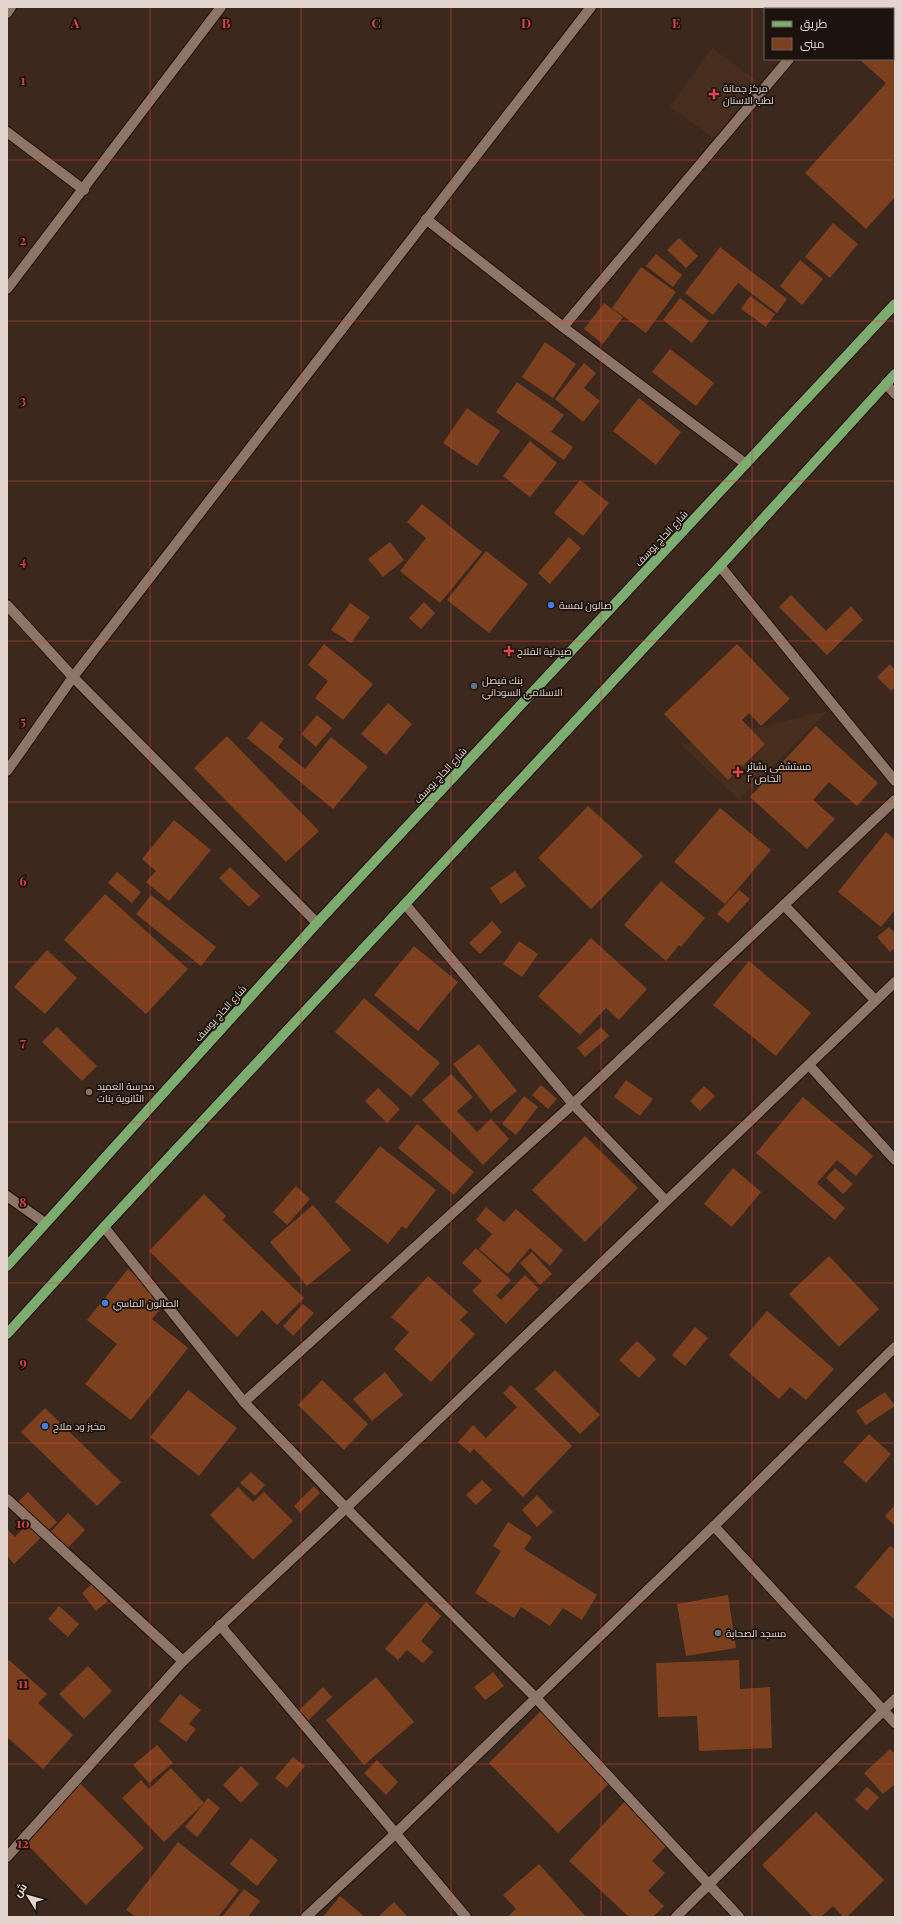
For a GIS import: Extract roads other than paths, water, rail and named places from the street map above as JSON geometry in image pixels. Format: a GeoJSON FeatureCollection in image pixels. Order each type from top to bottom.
{"type":"FeatureCollection","features":[{"type":"Feature","properties":{"kind":"main road","name":"شارع الحاج يوسف"},"geometry":{"type":"LineString","coordinates":[[7,1266],[318,923],[895,304]]}},
{"type":"Feature","properties":{"kind":"main road"},"geometry":{"type":"LineString","coordinates":[[7,1334],[104,1227],[720,566],[895,374]]}},
{"type":"Feature","properties":{"kind":"street"},"geometry":{"type":"LineString","coordinates":[[7,13],[11,7]]}},
{"type":"Feature","properties":{"kind":"street"},"geometry":{"type":"LineString","coordinates":[[7,289],[84,190],[221,7]]}},
{"type":"Feature","properties":{"kind":"street"},"geometry":{"type":"LineString","coordinates":[[7,771],[73,677],[591,7]]}},
{"type":"Feature","properties":{"kind":"street"},"geometry":{"type":"LineString","coordinates":[[563,327],[788,60]]}},
{"type":"Feature","properties":{"kind":"street"},"geometry":{"type":"LineString","coordinates":[[7,132],[84,190]]}},
{"type":"Feature","properties":{"kind":"street"},"geometry":{"type":"LineString","coordinates":[[426,219],[563,327],[746,464]]}},
{"type":"Feature","properties":{"kind":"street"},"geometry":{"type":"LineString","coordinates":[[886,384],[895,394]]}},
{"type":"Feature","properties":{"kind":"street"},"geometry":{"type":"LineString","coordinates":[[720,566],[895,781]]}},
{"type":"Feature","properties":{"kind":"street"},"geometry":{"type":"LineString","coordinates":[[7,605],[73,677],[318,923]]}},
{"type":"Feature","properties":{"kind":"street"},"geometry":{"type":"LineString","coordinates":[[244,1402],[573,1104],[895,800]]}},
{"type":"Feature","properties":{"kind":"street"},"geometry":{"type":"LineString","coordinates":[[405,904],[573,1104],[666,1201]]}},
{"type":"Feature","properties":{"kind":"street"},"geometry":{"type":"LineString","coordinates":[[784,905],[875,1000]]}},
{"type":"Feature","properties":{"kind":"street"},"geometry":{"type":"LineString","coordinates":[[7,1857],[183,1661],[346,1508],[895,982]]}},
{"type":"Feature","properties":{"kind":"street"},"geometry":{"type":"LineString","coordinates":[[809,1064],[895,1160]]}},
{"type":"Feature","properties":{"kind":"street"},"geometry":{"type":"LineString","coordinates":[[7,1196],[45,1223]]}},
{"type":"Feature","properties":{"kind":"street"},"geometry":{"type":"LineString","coordinates":[[104,1227],[244,1402],[346,1508],[535,1697],[739,1917]]}},
{"type":"Feature","properties":{"kind":"street"},"geometry":{"type":"LineString","coordinates":[[306,1917],[395,1834],[535,1697],[714,1526],[895,1346]]}},
{"type":"Feature","properties":{"kind":"street"},"geometry":{"type":"LineString","coordinates":[[7,1499],[183,1661]]}},
{"type":"Feature","properties":{"kind":"street"},"geometry":{"type":"LineString","coordinates":[[714,1526],[895,1723]]}},
{"type":"Feature","properties":{"kind":"street"},"geometry":{"type":"LineString","coordinates":[[220,1625],[466,1917]]}},
{"type":"Feature","properties":{"kind":"street"},"geometry":{"type":"LineString","coordinates":[[676,1917],[895,1699]]}},
{"type":"Feature","properties":{"kind":"place","name":"مركز جمانة لطب الاسنان"},"geometry":{"type":"Point","coordinates":[714,94]}},
{"type":"Feature","properties":{"kind":"place","name":"صالون لمسة"},"geometry":{"type":"Point","coordinates":[551,605]}},
{"type":"Feature","properties":{"kind":"place","name":"صيدلية الفلاح"},"geometry":{"type":"Point","coordinates":[509,651]}},
{"type":"Feature","properties":{"kind":"place","name":"بنك فيصل الاسلامي السوداني"},"geometry":{"type":"Point","coordinates":[474,686]}},
{"type":"Feature","properties":{"kind":"place","name":"مستشفى بشائر الخاص ٢"},"geometry":{"type":"Point","coordinates":[738,772]}},
{"type":"Feature","properties":{"kind":"place","name":"مدرسة العميد الثانوية بنات"},"geometry":{"type":"Point","coordinates":[89,1092]}},
{"type":"Feature","properties":{"kind":"place","name":"الصالون الماسي"},"geometry":{"type":"Point","coordinates":[105,1303]}},
{"type":"Feature","properties":{"kind":"place","name":"مخبز ود ملاح"},"geometry":{"type":"Point","coordinates":[45,1426]}},
{"type":"Feature","properties":{"kind":"place","name":"مسجد الصحابة"},"geometry":{"type":"Point","coordinates":[718,1633]}}]}
